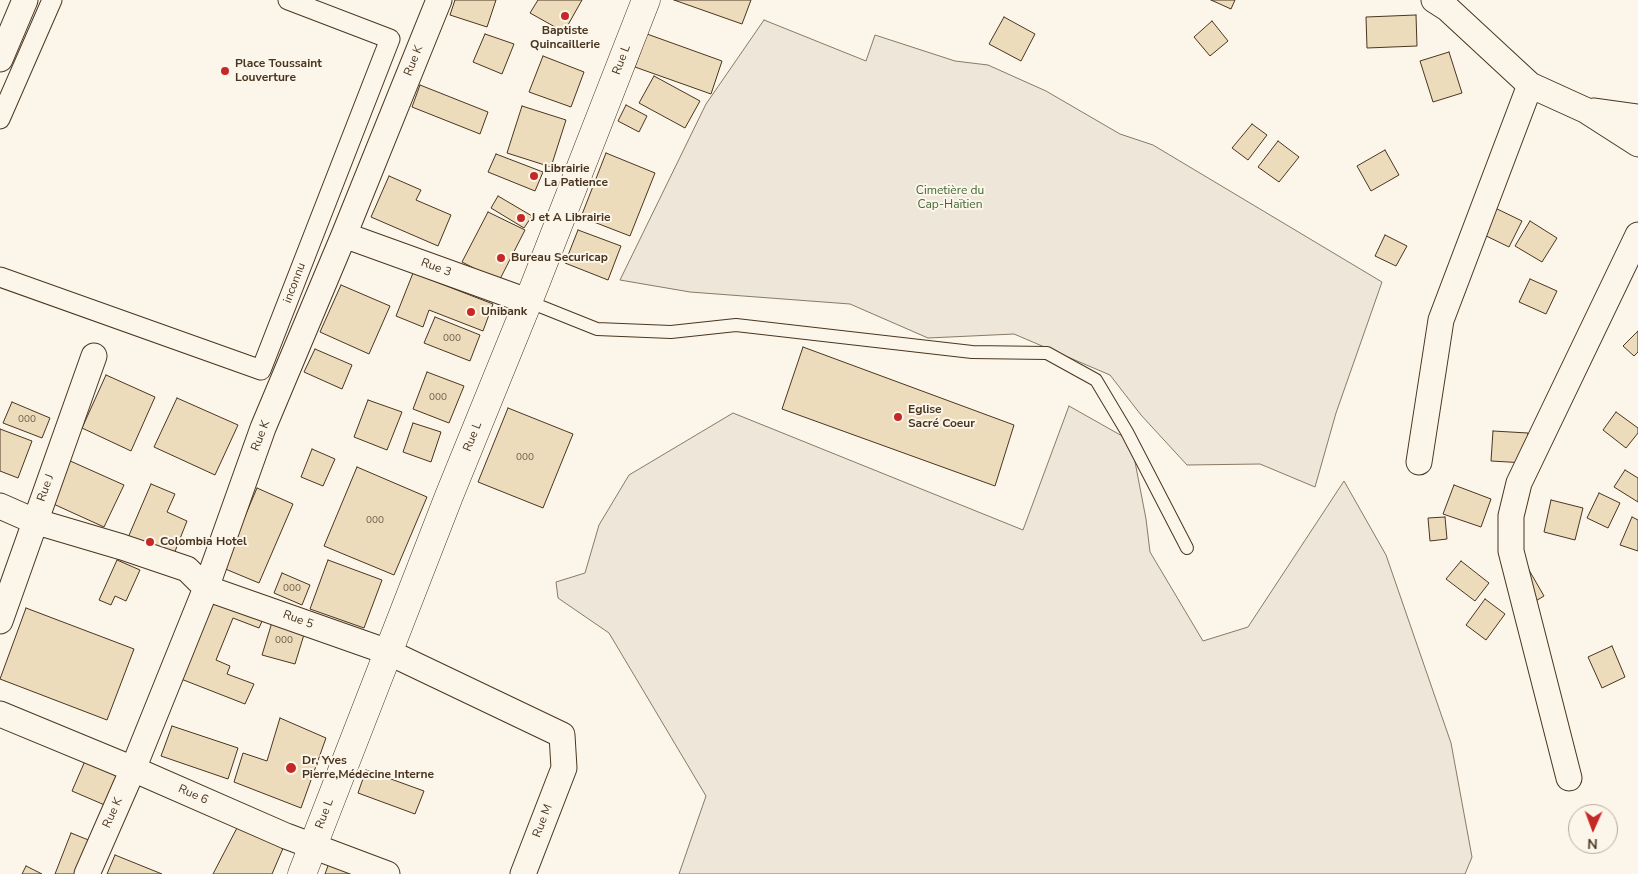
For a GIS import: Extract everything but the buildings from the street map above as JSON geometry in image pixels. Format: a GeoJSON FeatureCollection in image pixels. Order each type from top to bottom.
{"type":"FeatureCollection","features":[{"type":"Feature","properties":{"kind":"street"},"geometry":{"type":"LineString","coordinates":[[0,59],[25,0]]}},
{"type":"Feature","properties":{"kind":"street"},"geometry":{"type":"LineString","coordinates":[[0,119],[52,0]]}},
{"type":"Feature","properties":{"kind":"street","name":"inconnu"},"geometry":{"type":"LineString","coordinates":[[0,277],[261,370],[390,39],[288,0]]}},
{"type":"Feature","properties":{"kind":"street","name":"Rue K"},"geometry":{"type":"LineString","coordinates":[[87,874],[133,769],[206,588],[263,428],[439,0]]}},
{"type":"Feature","properties":{"kind":"street"},"geometry":{"type":"LineString","coordinates":[[1434,0],[1448,8],[1530,85],[1585,110],[1638,144]]}},
{"type":"Feature","properties":{"kind":"street","name":"Rue L"},"geometry":{"type":"LineString","coordinates":[[302,874],[527,301],[639,2]]}},
{"type":"Feature","properties":{"kind":"street"},"geometry":{"type":"LineString","coordinates":[[1419,462],[1441,320],[1530,85]]}},
{"type":"Feature","properties":{"kind":"street"},"geometry":{"type":"LineString","coordinates":[[1585,110],[1638,117]]}},
{"type":"Feature","properties":{"kind":"street","name":"Rue 3"},"geometry":{"type":"LineString","coordinates":[[344,234],[527,301]]}},
{"type":"Feature","properties":{"kind":"street"},"geometry":{"type":"LineString","coordinates":[[1569,778],[1511,551],[1512,516],[1519,483],[1638,235]]}},
{"type":"Feature","properties":{"kind":"street","name":"Rue J"},"geometry":{"type":"LineString","coordinates":[[0,621],[94,356]]}},
{"type":"Feature","properties":{"kind":"street","name":"Rue 5"},"geometry":{"type":"LineString","coordinates":[[0,506],[34,521],[122,547],[187,569],[206,588],[388,652],[562,735],[564,768]]}},
{"type":"Feature","properties":{"kind":"street","name":"Rue 6"},"geometry":{"type":"LineString","coordinates":[[0,714],[133,769],[286,836],[387,874]]}},
{"type":"Feature","properties":{"kind":"street","name":"Rue M"},"geometry":{"type":"LineString","coordinates":[[523,874],[564,768]]}},
{"type":"Feature","properties":{"kind":"lane"},"geometry":{"type":"LineString","coordinates":[[527,301],[597,329],[671,332],[736,324],[972,352],[1047,353],[1096,380],[1127,432],[1187,548]]}},
{"type":"Feature","properties":{"kind":"green space","name":"Cimetière du Cap-Haïtien"},"geometry":{"type":"Polygon","coordinates":[[[764,20],[866,61],[875,35],[955,61],[988,65],[1046,91],[1120,134],[1153,145],[1382,282],[1336,413],[1315,487],[1260,464],[1187,465],[1141,415],[1110,375],[1014,334],[928,338],[850,304],[690,292],[620,280],[706,104],[764,20]]]}},
{"type":"Feature","properties":{"kind":"green space"},"geometry":{"type":"Polygon","coordinates":[[[1069,406],[1131,441],[1146,519],[1150,552],[1203,641],[1248,627],[1344,481],[1386,555],[1451,743],[1472,857],[1465,874],[679,874],[706,796],[609,633],[558,598],[556,582],[585,573],[599,525],[629,475],[733,413],[1023,530],[1069,406]]]}},
{"type":"Feature","properties":{"kind":"place","name":"Baptiste Quincaillerie"},"geometry":{"type":"Point","coordinates":[565,16]}},
{"type":"Feature","properties":{"kind":"place","name":"Place Toussaint Louverture"},"geometry":{"type":"Point","coordinates":[225,71]}},
{"type":"Feature","properties":{"kind":"place","name":"Librairie La Patience"},"geometry":{"type":"Point","coordinates":[534,176]}},
{"type":"Feature","properties":{"kind":"place","name":"J et A Librairie"},"geometry":{"type":"Point","coordinates":[521,218]}},
{"type":"Feature","properties":{"kind":"place","name":"Bureau Securicap"},"geometry":{"type":"Point","coordinates":[501,258]}},
{"type":"Feature","properties":{"kind":"place","name":"Unibank"},"geometry":{"type":"Point","coordinates":[471,312]}},
{"type":"Feature","properties":{"kind":"place","name":"Eglise Sacré Coeur"},"geometry":{"type":"Point","coordinates":[898,417]}},
{"type":"Feature","properties":{"kind":"place","name":"Colombia Hotel"},"geometry":{"type":"Point","coordinates":[150,542]}},
{"type":"Feature","properties":{"kind":"place","name":"Dr, Yves Pierre,Médecine Interne"},"geometry":{"type":"Point","coordinates":[291,768]}}]}
